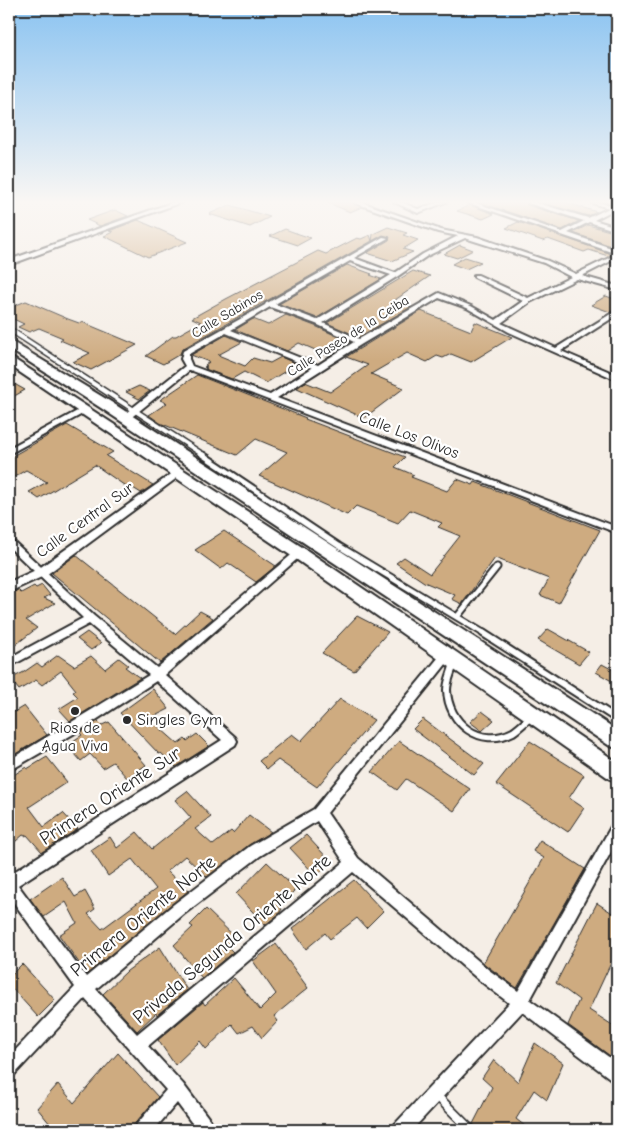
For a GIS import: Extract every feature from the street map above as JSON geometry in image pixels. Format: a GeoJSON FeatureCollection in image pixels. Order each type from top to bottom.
{"type":"FeatureCollection","features":[{"type":"Feature","properties":{"kind":"main road"},"geometry":{"type":"LineString","coordinates":[[9,344],[130,414],[617,740]]}},
{"type":"Feature","properties":{"kind":"main road"},"geometry":{"type":"LineString","coordinates":[[9,360],[299,553],[617,773]]}},
{"type":"Feature","properties":{"kind":"street"},"geometry":{"type":"LineString","coordinates":[[9,263],[31,255]]}},
{"type":"Feature","properties":{"kind":"street","name":"Calle Sabinos"},"geometry":{"type":"LineString","coordinates":[[189,367],[185,359],[186,352],[356,255]]}},
{"type":"Feature","properties":{"kind":"street"},"geometry":{"type":"LineString","coordinates":[[318,323],[426,255]]}},
{"type":"Feature","properties":{"kind":"street"},"geometry":{"type":"LineString","coordinates":[[524,255],[546,262],[577,277],[617,288]]}},
{"type":"Feature","properties":{"kind":"street"},"geometry":{"type":"LineString","coordinates":[[496,323],[528,301],[617,256]]}},
{"type":"Feature","properties":{"kind":"street"},"geometry":{"type":"LineString","coordinates":[[350,259],[396,275]]}},
{"type":"Feature","properties":{"kind":"street"},"geometry":{"type":"LineString","coordinates":[[476,276],[528,301]]}},
{"type":"Feature","properties":{"kind":"street","name":"Calle Paseo de la Ceiba"},"geometry":{"type":"LineString","coordinates":[[271,398],[359,342],[439,296],[469,307],[496,323]]}},
{"type":"Feature","properties":{"kind":"street"},"geometry":{"type":"LineString","coordinates":[[268,304],[318,323],[359,342]]}},
{"type":"Feature","properties":{"kind":"street"},"geometry":{"type":"LineString","coordinates":[[556,351],[617,312]]}},
{"type":"Feature","properties":{"kind":"street"},"geometry":{"type":"LineString","coordinates":[[496,323],[617,378]]}},
{"type":"Feature","properties":{"kind":"street"},"geometry":{"type":"LineString","coordinates":[[225,330],[318,368]]}},
{"type":"Feature","properties":{"kind":"street"},"geometry":{"type":"LineString","coordinates":[[130,414],[189,367]]}},
{"type":"Feature","properties":{"kind":"street","name":"Calle Los Olivos"},"geometry":{"type":"LineString","coordinates":[[189,367],[617,530]]}},
{"type":"Feature","properties":{"kind":"street"},"geometry":{"type":"LineString","coordinates":[[9,451],[84,411]]}},
{"type":"Feature","properties":{"kind":"street","name":"Calle Central Sur"},"geometry":{"type":"LineString","coordinates":[[9,587],[42,572],[177,473]]}},
{"type":"Feature","properties":{"kind":"street"},"geometry":{"type":"LineString","coordinates":[[9,542],[90,619],[157,675]]}},
{"type":"Feature","properties":{"kind":"street"},"geometry":{"type":"LineString","coordinates":[[9,766],[78,726],[157,675],[299,553]]}},
{"type":"Feature","properties":{"kind":"street"},"geometry":{"type":"LineString","coordinates":[[9,663],[90,619]]}},
{"type":"Feature","properties":{"kind":"street"},"geometry":{"type":"LineString","coordinates":[[451,658],[319,813],[353,863],[484,975],[617,1073]]}},
{"type":"Feature","properties":{"kind":"street","name":"Primera Oriente Sur"},"geometry":{"type":"LineString","coordinates":[[9,884],[230,742],[157,675]]}},
{"type":"Feature","properties":{"kind":"street","name":"Primera Oriente Norte"},"geometry":{"type":"LineString","coordinates":[[9,1068],[85,988],[179,909],[255,851],[319,813]]}},
{"type":"Feature","properties":{"kind":"street"},"geometry":{"type":"LineString","coordinates":[[401,1130],[520,1003],[617,828]]}},
{"type":"Feature","properties":{"kind":"street","name":"Privada Segunda Oriente Norte"},"geometry":{"type":"LineString","coordinates":[[136,1045],[353,863]]}},
{"type":"Feature","properties":{"kind":"street"},"geometry":{"type":"LineString","coordinates":[[9,884],[85,988],[177,1090],[207,1130]]}},
{"type":"Feature","properties":{"kind":"street"},"geometry":{"type":"LineString","coordinates":[[143,1130],[177,1090]]}},
{"type":"Feature","properties":{"kind":"lane"},"geometry":{"type":"LineString","coordinates":[[9,329],[130,414],[339,546],[505,646],[617,719]]}},
{"type":"Feature","properties":{"kind":"lane"},"geometry":{"type":"LineString","coordinates":[[457,617],[497,567]]}},
{"type":"Feature","properties":{"kind":"lane"},"geometry":{"type":"LineString","coordinates":[[451,658],[447,688],[450,711],[463,729],[484,737],[510,733],[534,715]]}},
{"type":"Feature","properties":{"kind":"lane"},"geometry":{"type":"LineString","coordinates":[[434,1093],[471,1130]]}},
{"type":"Feature","properties":{"kind":"building"},"geometry":{"type":"Polygon","coordinates":[[[310,255],[347,255],[182,349],[180,354],[163,364],[146,356],[173,336],[201,322],[192,318],[310,255]]]}},
{"type":"Feature","properties":{"kind":"building"},"geometry":{"type":"Polygon","coordinates":[[[374,255],[406,255],[392,261],[374,255]]]}},
{"type":"Feature","properties":{"kind":"building"},"geometry":{"type":"Polygon","coordinates":[[[448,255],[463,255],[457,258],[448,255]]]}},
{"type":"Feature","properties":{"kind":"building"},"geometry":{"type":"Polygon","coordinates":[[[465,257],[481,262],[466,269],[452,264],[465,257]]]}},
{"type":"Feature","properties":{"kind":"building"},"geometry":{"type":"Polygon","coordinates":[[[347,265],[381,279],[317,318],[279,304],[347,265]]]}},
{"type":"Feature","properties":{"kind":"building"},"geometry":{"type":"Polygon","coordinates":[[[413,271],[430,276],[395,300],[411,307],[359,337],[327,323],[413,271]]]}},
{"type":"Feature","properties":{"kind":"building"},"geometry":{"type":"Polygon","coordinates":[[[606,296],[617,300],[617,308],[610,312],[591,305],[606,296]]]}},
{"type":"Feature","properties":{"kind":"building"},"geometry":{"type":"Polygon","coordinates":[[[26,301],[137,345],[91,370],[73,362],[90,353],[60,340],[63,338],[39,328],[29,332],[18,327],[24,324],[9,317],[9,308],[26,301]]]}},
{"type":"Feature","properties":{"kind":"building"},"geometry":{"type":"Polygon","coordinates":[[[421,311],[471,331],[475,322],[512,337],[471,362],[451,354],[443,358],[437,356],[427,362],[407,353],[371,374],[404,388],[364,418],[297,388],[305,382],[330,392],[368,365],[346,357],[421,311]]]}},
{"type":"Feature","properties":{"kind":"building"},"geometry":{"type":"Polygon","coordinates":[[[286,315],[350,342],[329,356],[299,343],[287,351],[235,330],[253,319],[268,325],[286,315]]]}},
{"type":"Feature","properties":{"kind":"building"},"geometry":{"type":"Polygon","coordinates":[[[226,335],[242,342],[218,355],[245,366],[253,358],[270,363],[281,357],[297,364],[266,383],[244,372],[232,379],[205,369],[207,368],[204,367],[207,366],[205,365],[209,362],[191,355],[226,335]]]}},
{"type":"Feature","properties":{"kind":"building"},"geometry":{"type":"Polygon","coordinates":[[[197,375],[405,457],[395,467],[414,475],[411,477],[447,491],[457,479],[473,485],[475,482],[600,530],[559,603],[540,595],[549,579],[495,558],[462,604],[452,599],[455,595],[424,582],[396,563],[404,557],[430,574],[460,536],[438,527],[442,523],[410,510],[398,523],[356,506],[347,515],[259,476],[287,452],[256,439],[237,455],[160,423],[149,415],[167,403],[160,400],[197,375]]]}},
{"type":"Feature","properties":{"kind":"building"},"geometry":{"type":"Polygon","coordinates":[[[9,381],[25,390],[9,399],[9,381]]]}},
{"type":"Feature","properties":{"kind":"building"},"geometry":{"type":"Polygon","coordinates":[[[139,386],[150,391],[139,399],[126,392],[139,386]]]}},
{"type":"Feature","properties":{"kind":"building"},"geometry":{"type":"Polygon","coordinates":[[[67,425],[113,452],[106,456],[153,485],[141,493],[133,488],[131,490],[95,465],[39,499],[29,492],[47,482],[26,470],[9,480],[9,458],[67,425]]]}},
{"type":"Feature","properties":{"kind":"building"},"geometry":{"type":"Polygon","coordinates":[[[224,531],[276,566],[256,582],[228,563],[221,569],[195,550],[224,531]]]}},
{"type":"Feature","properties":{"kind":"building"},"geometry":{"type":"Polygon","coordinates":[[[76,555],[175,634],[200,611],[213,618],[160,663],[52,573],[76,555]]]}},
{"type":"Feature","properties":{"kind":"building"},"geometry":{"type":"Polygon","coordinates":[[[42,585],[50,595],[44,598],[55,603],[26,620],[37,628],[9,650],[9,594],[18,590],[21,593],[34,586],[36,588],[42,585]]]}},
{"type":"Feature","properties":{"kind":"building"},"geometry":{"type":"Polygon","coordinates":[[[357,616],[388,632],[354,671],[322,653],[357,616]]]}},
{"type":"Feature","properties":{"kind":"building"},"geometry":{"type":"Polygon","coordinates":[[[548,629],[589,652],[579,664],[538,640],[548,629]]]}},
{"type":"Feature","properties":{"kind":"building"},"geometry":{"type":"Polygon","coordinates":[[[87,632],[101,643],[91,650],[77,639],[87,632]]]}},
{"type":"Feature","properties":{"kind":"building"},"geometry":{"type":"Polygon","coordinates":[[[58,655],[74,666],[91,656],[105,669],[119,658],[128,665],[125,667],[140,678],[70,721],[59,709],[78,697],[73,692],[76,690],[61,671],[42,685],[36,680],[19,690],[10,679],[37,663],[42,667],[58,655]]]}},
{"type":"Feature","properties":{"kind":"building"},"geometry":{"type":"Polygon","coordinates":[[[602,664],[617,672],[617,684],[596,672],[602,664]]]}},
{"type":"Feature","properties":{"kind":"building"},"geometry":{"type":"Polygon","coordinates":[[[153,689],[169,709],[151,718],[152,721],[178,744],[185,739],[187,741],[197,734],[209,746],[176,767],[161,753],[159,754],[120,713],[153,689]]]}},
{"type":"Feature","properties":{"kind":"building"},"geometry":{"type":"Polygon","coordinates":[[[340,699],[374,720],[317,787],[278,760],[267,769],[259,761],[292,734],[301,741],[340,699]]]}},
{"type":"Feature","properties":{"kind":"building"},"geometry":{"type":"Polygon","coordinates":[[[24,706],[47,735],[12,756],[9,750],[9,715],[24,706]]]}},
{"type":"Feature","properties":{"kind":"building"},"geometry":{"type":"Polygon","coordinates":[[[482,711],[494,720],[482,731],[470,722],[482,711]]]}},
{"type":"Feature","properties":{"kind":"building"},"geometry":{"type":"Polygon","coordinates":[[[423,719],[484,764],[474,775],[413,729],[423,719]]]}},
{"type":"Feature","properties":{"kind":"building"},"geometry":{"type":"Polygon","coordinates":[[[98,721],[102,725],[109,722],[146,765],[127,778],[113,762],[103,768],[90,754],[81,761],[67,745],[82,735],[80,733],[98,721]]]}},
{"type":"Feature","properties":{"kind":"building"},"geometry":{"type":"Polygon","coordinates":[[[399,741],[470,789],[454,811],[406,779],[397,790],[372,772],[399,741]]]}},
{"type":"Feature","properties":{"kind":"building"},"geometry":{"type":"Polygon","coordinates":[[[530,741],[584,775],[569,798],[584,808],[568,832],[496,784],[530,741]]]}},
{"type":"Feature","properties":{"kind":"building"},"geometry":{"type":"Polygon","coordinates":[[[47,757],[67,782],[29,807],[44,827],[63,813],[78,829],[42,852],[27,835],[23,835],[9,847],[9,778],[47,757]]]}},
{"type":"Feature","properties":{"kind":"building"},"geometry":{"type":"Polygon","coordinates":[[[187,791],[211,817],[195,829],[213,845],[231,831],[233,833],[249,815],[271,832],[249,845],[207,877],[185,856],[167,871],[188,891],[87,974],[59,935],[77,923],[66,902],[44,917],[30,899],[62,877],[75,897],[85,891],[95,909],[88,914],[102,929],[156,889],[132,859],[108,876],[91,850],[110,837],[117,848],[137,832],[152,849],[191,818],[175,800],[187,791]]]}},
{"type":"Feature","properties":{"kind":"building"},"geometry":{"type":"Polygon","coordinates":[[[306,835],[331,862],[316,876],[290,848],[306,835]]]}},
{"type":"Feature","properties":{"kind":"building"},"geometry":{"type":"Polygon","coordinates":[[[540,840],[585,869],[517,988],[483,963],[544,858],[533,851],[540,840]]]}},
{"type":"Feature","properties":{"kind":"building"},"geometry":{"type":"Polygon","coordinates":[[[267,862],[296,889],[279,906],[282,909],[278,915],[265,925],[236,894],[267,862]]]}},
{"type":"Feature","properties":{"kind":"building"},"geometry":{"type":"Polygon","coordinates":[[[354,880],[383,911],[366,928],[357,918],[330,939],[325,933],[306,949],[292,929],[354,880]]]}},
{"type":"Feature","properties":{"kind":"building"},"geometry":{"type":"Polygon","coordinates":[[[597,903],[617,916],[617,950],[589,1010],[617,1028],[617,1061],[568,1025],[579,1000],[556,983],[597,903]]]}},
{"type":"Feature","properties":{"kind":"building"},"geometry":{"type":"Polygon","coordinates":[[[206,909],[236,938],[227,946],[233,952],[202,978],[174,945],[193,927],[190,925],[206,909]]]}},
{"type":"Feature","properties":{"kind":"building"},"geometry":{"type":"Polygon","coordinates":[[[276,944],[308,988],[274,1016],[278,1021],[262,1038],[253,1026],[239,1033],[232,1024],[206,1049],[200,1041],[175,1065],[158,1040],[203,1002],[205,1005],[234,978],[260,1010],[276,994],[253,961],[276,944]]]}},
{"type":"Feature","properties":{"kind":"building"},"geometry":{"type":"Polygon","coordinates":[[[160,947],[187,990],[157,1015],[156,1013],[137,1031],[103,994],[127,971],[160,947]]]}},
{"type":"Feature","properties":{"kind":"building"},"geometry":{"type":"Polygon","coordinates":[[[22,964],[55,1000],[38,1017],[9,985],[9,977],[22,964]]]}},
{"type":"Feature","properties":{"kind":"building"},"geometry":{"type":"Polygon","coordinates":[[[535,1043],[563,1063],[547,1100],[534,1090],[516,1119],[530,1130],[480,1130],[473,1124],[492,1087],[482,1078],[494,1060],[518,1082],[535,1043]]]}},
{"type":"Feature","properties":{"kind":"building"},"geometry":{"type":"Polygon","coordinates":[[[118,1053],[158,1097],[129,1130],[55,1130],[37,1108],[58,1084],[74,1103],[118,1053]]]}},
{"type":"Feature","properties":{"kind":"place","name":"Rios de Agua Viva"},"geometry":{"type":"Point","coordinates":[75,711]}},
{"type":"Feature","properties":{"kind":"place","name":"Singles Gym"},"geometry":{"type":"Point","coordinates":[127,720]}}]}
